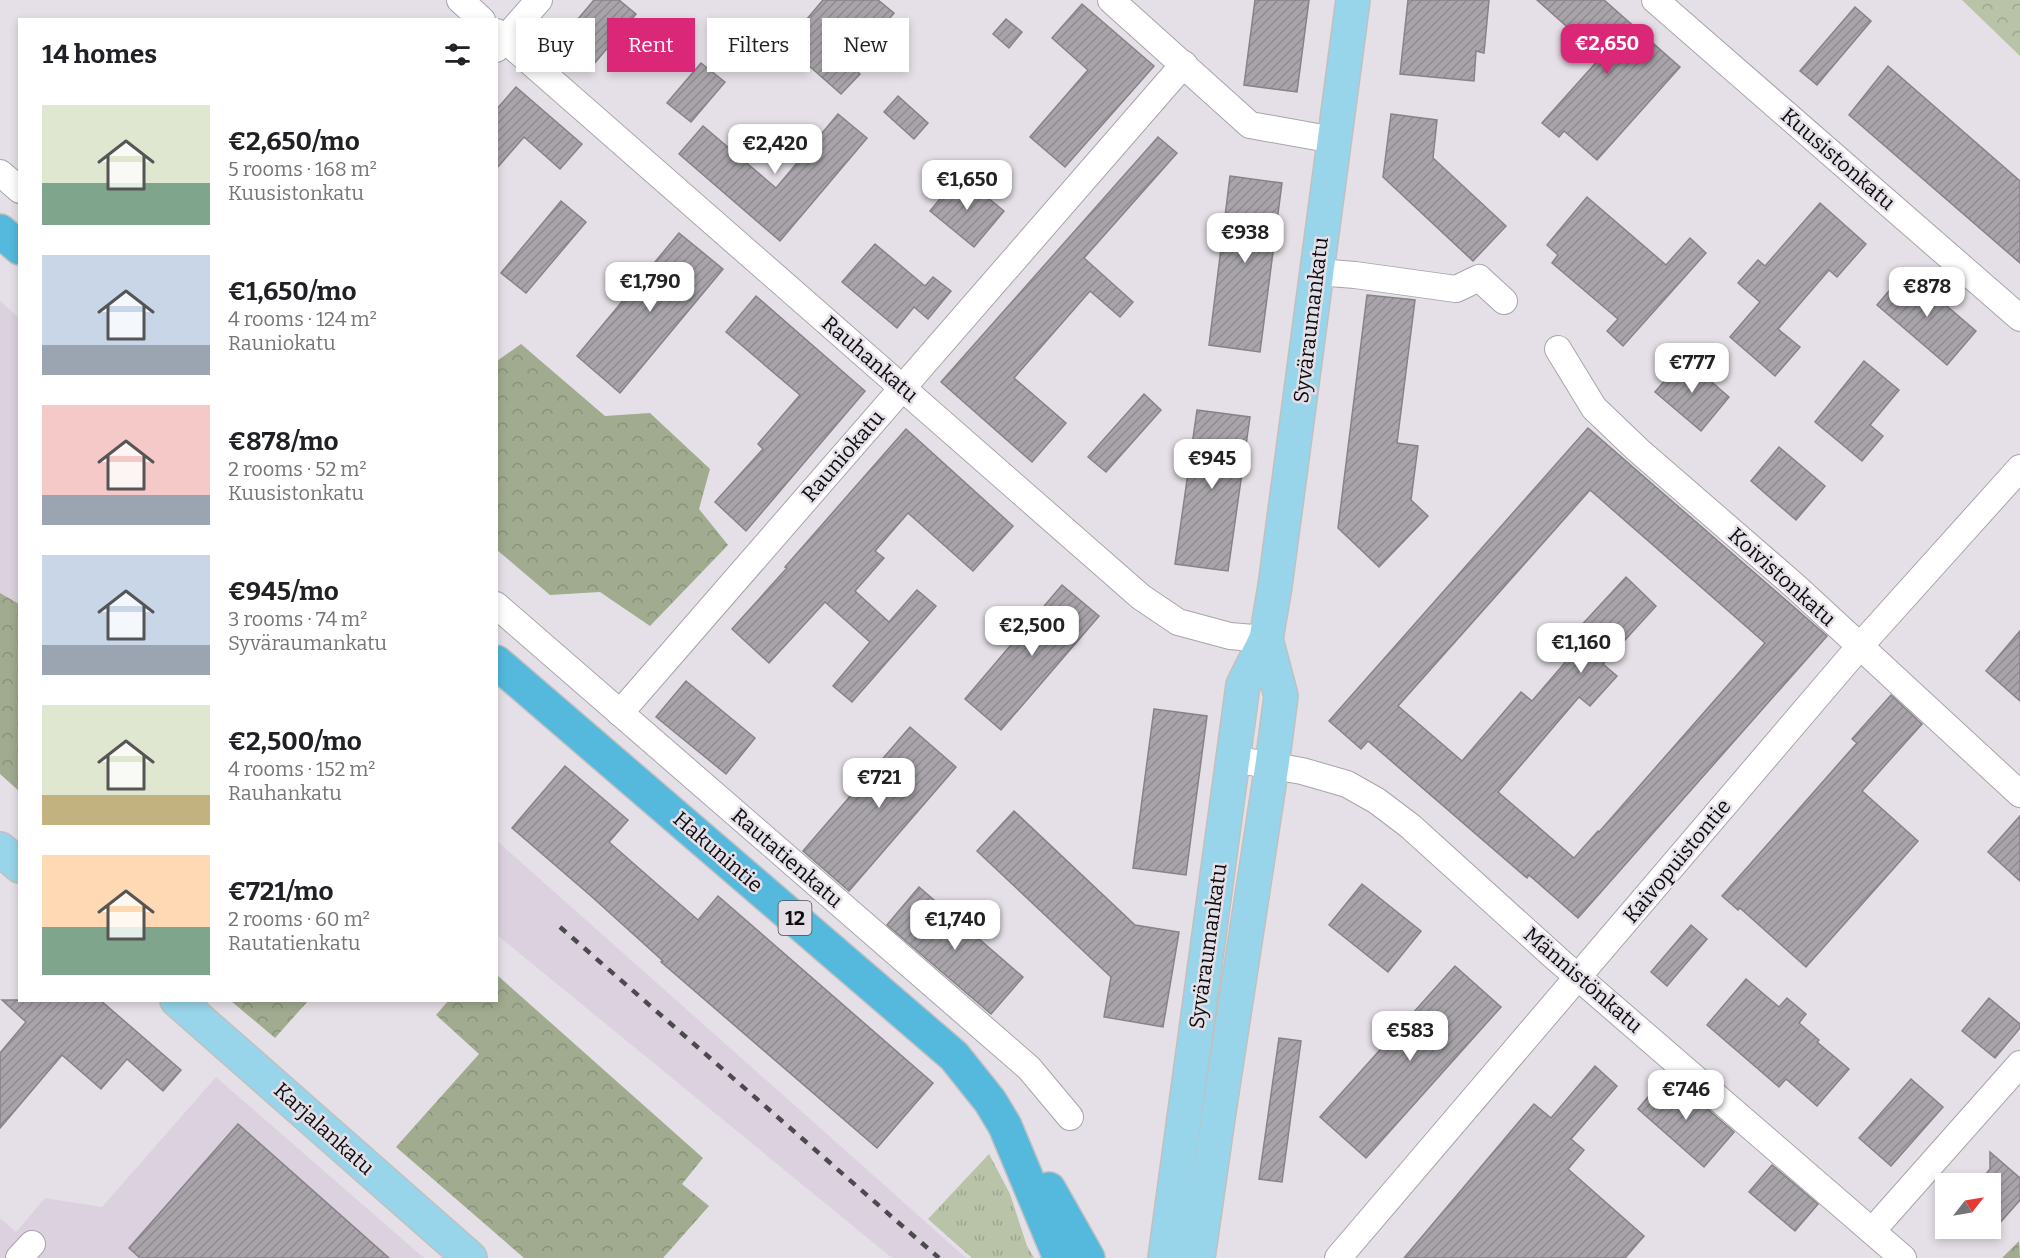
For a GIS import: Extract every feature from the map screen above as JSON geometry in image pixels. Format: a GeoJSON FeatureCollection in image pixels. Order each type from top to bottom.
{"type":"FeatureCollection","features":[{"type":"Feature","properties":{"kind":"highway"},"geometry":{"type":"LineString","coordinates":[[0,231],[18,246]]}},
{"type":"Feature","properties":{"kind":"highway","name":"Hakunintie"},"geometry":{"type":"LineString","coordinates":[[498,664],[954,1056],[990,1101],[1005,1126],[1038,1168],[1088,1258]]}},
{"type":"Feature","properties":{"kind":"highway","name":"Hakunintie"},"geometry":{"type":"LineString","coordinates":[[1005,1126],[1060,1258]]}},
{"type":"Feature","properties":{"kind":"main road","name":"Syväraumankatu"},"geometry":{"type":"LineString","coordinates":[[1165,1258],[1243,685],[1266,639],[1275,585],[1353,0]]}},
{"type":"Feature","properties":{"kind":"main road","name":"Syväraumankatu"},"geometry":{"type":"LineString","coordinates":[[1198,1258],[1281,696],[1266,639]]}},
{"type":"Feature","properties":{"kind":"main road"},"geometry":{"type":"LineString","coordinates":[[0,849],[18,864]]}},
{"type":"Feature","properties":{"kind":"main road","name":"Karjalankatu"},"geometry":{"type":"LineString","coordinates":[[179,1002],[470,1258]]}},
{"type":"Feature","properties":{"kind":"street"},"geometry":{"type":"LineString","coordinates":[[460,0],[480,18]]}},
{"type":"Feature","properties":{"kind":"street"},"geometry":{"type":"LineString","coordinates":[[499,40],[539,0]]}},
{"type":"Feature","properties":{"kind":"street"},"geometry":{"type":"LineString","coordinates":[[1112,0],[1250,125],[1334,140]]}},
{"type":"Feature","properties":{"kind":"street","name":"Kuusistonkatu"},"geometry":{"type":"LineString","coordinates":[[1655,0],[2020,318]]}},
{"type":"Feature","properties":{"kind":"street","name":"Rauhankatu"},"geometry":{"type":"LineString","coordinates":[[499,40],[903,387],[1141,597],[1178,622],[1230,636],[1266,639]]}},
{"type":"Feature","properties":{"kind":"street","name":"Rauniokatu"},"geometry":{"type":"LineString","coordinates":[[620,713],[1184,64]]}},
{"type":"Feature","properties":{"kind":"street"},"geometry":{"type":"LineString","coordinates":[[0,173],[18,188]]}},
{"type":"Feature","properties":{"kind":"street"},"geometry":{"type":"LineString","coordinates":[[1317,272],[1456,289],[1479,278],[1504,301]]}},
{"type":"Feature","properties":{"kind":"street","name":"Koivistonkatu"},"geometry":{"type":"LineString","coordinates":[[1558,349],[1594,408],[1638,450],[1796,587],[2020,794]]}},
{"type":"Feature","properties":{"kind":"street","name":"Kaivopuistontie"},"geometry":{"type":"LineString","coordinates":[[1338,1258],[1860,646],[2020,468]]}},
{"type":"Feature","properties":{"kind":"street","name":"Rautatienkatu"},"geometry":{"type":"LineString","coordinates":[[498,608],[1029,1068],[1070,1117]]}},
{"type":"Feature","properties":{"kind":"street","name":"Männistönkatu"},"geometry":{"type":"LineString","coordinates":[[1233,759],[1272,765],[1347,784],[1377,801],[1410,826],[1578,977],[1903,1258]]}},
{"type":"Feature","properties":{"kind":"street"},"geometry":{"type":"LineString","coordinates":[[1872,1231],[2020,1064]]}},
{"type":"Feature","properties":{"kind":"shaded area"},"geometry":{"type":"Polygon","coordinates":[[[0,301],[18,317],[18,603],[0,593],[0,301]]]}},
{"type":"Feature","properties":{"kind":"shaded area"},"geometry":{"type":"Polygon","coordinates":[[[498,842],[966,1258],[892,1258],[498,936],[498,842]]]}},
{"type":"Feature","properties":{"kind":"shaded area"},"geometry":{"type":"Polygon","coordinates":[[[216,1077],[424,1258],[0,1258],[0,1218],[16,1232],[45,1198],[102,1207],[216,1077]]]}},
{"type":"Feature","properties":{"kind":"green space"},"geometry":{"type":"Polygon","coordinates":[[[1962,0],[2020,0],[2020,56],[1962,0]]]}},
{"type":"Feature","properties":{"kind":"green space"},"geometry":{"type":"Polygon","coordinates":[[[521,344],[605,416],[650,413],[710,469],[699,509],[728,545],[650,626],[600,592],[550,595],[498,551],[498,360],[521,344]]]}},
{"type":"Feature","properties":{"kind":"green space"},"geometry":{"type":"Polygon","coordinates":[[[0,593],[18,603],[18,790],[0,774],[0,593]]]}},
{"type":"Feature","properties":{"kind":"green space"},"geometry":{"type":"Polygon","coordinates":[[[498,976],[703,1158],[682,1184],[709,1206],[663,1258],[524,1258],[396,1147],[479,1054],[436,1015],[447,1002],[498,1002],[498,976]]]}},
{"type":"Feature","properties":{"kind":"green space"},"geometry":{"type":"Polygon","coordinates":[[[232,1002],[307,1002],[275,1038],[232,1002]]]}},
{"type":"Feature","properties":{"kind":"green space"},"geometry":{"type":"Polygon","coordinates":[[[989,1154],[1010,1194],[1027,1246],[1034,1258],[972,1258],[928,1219],[989,1154]]]}},
{"type":"Feature","properties":{"kind":"green space"},"geometry":{"type":"Polygon","coordinates":[[[2019,1241],[2020,1258],[2002,1258],[2019,1241]]]}},
{"type":"Feature","properties":{"kind":"building"},"geometry":{"type":"Polygon","coordinates":[[[594,0],[619,0],[636,14],[633,18],[607,18],[607,48],[595,63],[595,18],[579,18],[594,0]]]}},
{"type":"Feature","properties":{"kind":"building"},"geometry":{"type":"Polygon","coordinates":[[[823,0],[878,0],[894,13],[890,18],[822,18],[822,72],[858,72],[860,74],[841,94],[810,67],[810,18],[808,18],[823,0]]]}},
{"type":"Feature","properties":{"kind":"building"},"geometry":{"type":"Polygon","coordinates":[[[1255,0],[1309,0],[1297,92],[1244,85],[1255,0]]]}},
{"type":"Feature","properties":{"kind":"building"},"geometry":{"type":"Polygon","coordinates":[[[1408,0],[1489,0],[1484,53],[1476,51],[1474,81],[1400,74],[1408,0]]]}},
{"type":"Feature","properties":{"kind":"building"},"geometry":{"type":"Polygon","coordinates":[[[1537,0],[1604,0],[1680,67],[1597,160],[1564,131],[1559,137],[1542,123],[1601,57],[1537,0]]]}},
{"type":"Feature","properties":{"kind":"building"},"geometry":{"type":"Polygon","coordinates":[[[1082,4],[1154,66],[1065,167],[1030,137],[1088,70],[1052,38],[1082,4]]]}},
{"type":"Feature","properties":{"kind":"building"},"geometry":{"type":"Polygon","coordinates":[[[1855,7],[1871,21],[1817,85],[1800,71],[1855,7]]]}},
{"type":"Feature","properties":{"kind":"building"},"geometry":{"type":"Polygon","coordinates":[[[1006,19],[1022,32],[1009,48],[993,34],[1006,19]]]}},
{"type":"Feature","properties":{"kind":"building"},"geometry":{"type":"Polygon","coordinates":[[[701,63],[707,68],[707,72],[712,72],[725,82],[691,122],[667,103],[701,63]]]}},
{"type":"Feature","properties":{"kind":"building"},"geometry":{"type":"Polygon","coordinates":[[[1888,66],[2020,181],[2020,263],[1849,115],[1888,66]]]}},
{"type":"Feature","properties":{"kind":"building"},"geometry":{"type":"Polygon","coordinates":[[[516,87],[582,144],[560,169],[524,137],[498,167],[498,108],[516,87]]]}},
{"type":"Feature","properties":{"kind":"building"},"geometry":{"type":"Polygon","coordinates":[[[898,96],[928,123],[914,139],[884,112],[898,96]]]}},
{"type":"Feature","properties":{"kind":"building"},"geometry":{"type":"Polygon","coordinates":[[[838,114],[867,138],[780,241],[679,154],[703,126],[776,188],[838,114]]]}},
{"type":"Feature","properties":{"kind":"building"},"geometry":{"type":"Polygon","coordinates":[[[1391,114],[1437,120],[1433,158],[1506,226],[1473,261],[1383,177],[1391,114]]]}},
{"type":"Feature","properties":{"kind":"building"},"geometry":{"type":"Polygon","coordinates":[[[1158,137],[1177,153],[1084,258],[1133,302],[1120,317],[1090,291],[1014,378],[1066,423],[1032,462],[941,382],[1158,137]]]}},
{"type":"Feature","properties":{"kind":"building"},"geometry":{"type":"Polygon","coordinates":[[[960,175],[1004,211],[974,247],[930,211],[960,175]]]}},
{"type":"Feature","properties":{"kind":"building"},"geometry":{"type":"Polygon","coordinates":[[[1230,176],[1282,183],[1260,352],[1209,345],[1230,176]]]}},
{"type":"Feature","properties":{"kind":"building"},"geometry":{"type":"Polygon","coordinates":[[[1587,197],[1666,265],[1690,238],[1706,253],[1623,346],[1607,331],[1618,319],[1552,263],[1558,255],[1547,245],[1587,197]]]}},
{"type":"Feature","properties":{"kind":"building"},"geometry":{"type":"Polygon","coordinates":[[[561,201],[586,222],[526,293],[501,273],[561,201]]]}},
{"type":"Feature","properties":{"kind":"building"},"geometry":{"type":"Polygon","coordinates":[[[1820,203],[1866,244],[1837,277],[1829,270],[1778,329],[1800,347],[1775,376],[1730,337],[1760,302],[1738,283],[1758,260],[1765,266],[1820,203]]]}},
{"type":"Feature","properties":{"kind":"building"},"geometry":{"type":"Polygon","coordinates":[[[679,233],[723,269],[620,393],[577,356],[679,233]]]}},
{"type":"Feature","properties":{"kind":"building"},"geometry":{"type":"Polygon","coordinates":[[[875,244],[925,286],[933,277],[951,291],[928,319],[914,307],[897,328],[842,282],[875,244]]]}},
{"type":"Feature","properties":{"kind":"building"},"geometry":{"type":"Polygon","coordinates":[[[1906,271],[1976,331],[1947,365],[1877,305],[1906,271]]]}},
{"type":"Feature","properties":{"kind":"building"},"geometry":{"type":"Polygon","coordinates":[[[1367,295],[1415,300],[1397,443],[1418,446],[1411,500],[1428,516],[1379,567],[1338,528],[1367,295]]]}},
{"type":"Feature","properties":{"kind":"building"},"geometry":{"type":"Polygon","coordinates":[[[756,296],[865,391],[746,531],[715,502],[763,449],[758,444],[800,395],[726,332],[756,296]]]}},
{"type":"Feature","properties":{"kind":"building"},"geometry":{"type":"Polygon","coordinates":[[[1684,358],[1729,397],[1701,431],[1655,392],[1684,358]]]}},
{"type":"Feature","properties":{"kind":"building"},"geometry":{"type":"Polygon","coordinates":[[[1864,361],[1899,390],[1870,425],[1883,436],[1862,461],[1815,422],[1864,361]]]}},
{"type":"Feature","properties":{"kind":"building"},"geometry":{"type":"Polygon","coordinates":[[[1144,394],[1161,410],[1106,472],[1088,457],[1144,394]]]}},
{"type":"Feature","properties":{"kind":"building"},"geometry":{"type":"Polygon","coordinates":[[[1197,410],[1250,417],[1228,571],[1175,564],[1197,410]]]}},
{"type":"Feature","properties":{"kind":"building"},"geometry":{"type":"Polygon","coordinates":[[[1588,428],[1827,636],[1578,918],[1529,875],[1527,878],[1368,741],[1361,749],[1329,721],[1588,428]],[[1590,490],[1398,706],[1462,761],[1521,692],[1532,701],[1587,637],[1578,629],[1626,577],[1656,606],[1603,664],[1617,676],[1590,706],[1579,697],[1498,792],[1574,858],[1765,643],[1590,490]]]}},
{"type":"Feature","properties":{"kind":"building"},"geometry":{"type":"Polygon","coordinates":[[[906,429],[1013,526],[973,571],[908,513],[875,551],[884,558],[855,591],[889,622],[917,590],[936,606],[852,702],[833,686],[870,642],[825,602],[769,663],[732,629],[906,429]]]}},
{"type":"Feature","properties":{"kind":"building"},"geometry":{"type":"Polygon","coordinates":[[[1779,447],[1825,486],[1796,520],[1751,481],[1779,447]]]}},
{"type":"Feature","properties":{"kind":"building"},"geometry":{"type":"Polygon","coordinates":[[[1062,585],[1099,616],[1001,730],[965,699],[1062,585]]]}},
{"type":"Feature","properties":{"kind":"building"},"geometry":{"type":"Polygon","coordinates":[[[2020,631],[2020,701],[1986,671],[2020,631]]]}},
{"type":"Feature","properties":{"kind":"building"},"geometry":{"type":"Polygon","coordinates":[[[686,681],[755,738],[726,774],[656,717],[686,681]]]}},
{"type":"Feature","properties":{"kind":"building"},"geometry":{"type":"Polygon","coordinates":[[[1891,695],[1922,724],[1862,791],[1918,841],[1806,967],[1740,908],[1738,910],[1722,896],[1857,743],[1852,739],[1891,695]]]}},
{"type":"Feature","properties":{"kind":"building"},"geometry":{"type":"Polygon","coordinates":[[[1154,709],[1207,716],[1186,875],[1133,868],[1154,709]]]}},
{"type":"Feature","properties":{"kind":"building"},"geometry":{"type":"Polygon","coordinates":[[[910,727],[956,767],[849,891],[803,851],[910,727]]]}},
{"type":"Feature","properties":{"kind":"building"},"geometry":{"type":"Polygon","coordinates":[[[565,766],[628,820],[609,842],[698,920],[718,896],[933,1083],[877,1148],[661,962],[663,961],[591,896],[512,828],[565,766]]]}},
{"type":"Feature","properties":{"kind":"building"},"geometry":{"type":"Polygon","coordinates":[[[1014,811],[1135,925],[1179,932],[1163,1027],[1104,1017],[1111,977],[977,851],[1014,811]]]}},
{"type":"Feature","properties":{"kind":"building"},"geometry":{"type":"Polygon","coordinates":[[[2020,816],[2020,881],[1988,852],[2020,816]]]}},
{"type":"Feature","properties":{"kind":"building"},"geometry":{"type":"Polygon","coordinates":[[[1362,884],[1421,931],[1388,972],[1329,925],[1362,884]]]}},
{"type":"Feature","properties":{"kind":"building"},"geometry":{"type":"Polygon","coordinates":[[[919,887],[1023,977],[991,1014],[887,925],[919,887]]]}},
{"type":"Feature","properties":{"kind":"building"},"geometry":{"type":"Polygon","coordinates":[[[1691,925],[1707,939],[1667,986],[1651,972],[1691,925]]]}},
{"type":"Feature","properties":{"kind":"building"},"geometry":{"type":"Polygon","coordinates":[[[1455,966],[1501,1007],[1366,1158],[1320,1117],[1455,966]]]}},
{"type":"Feature","properties":{"kind":"building"},"geometry":{"type":"Polygon","coordinates":[[[1746,979],[1779,1007],[1787,998],[1806,1014],[1799,1023],[1849,1069],[1817,1106],[1786,1079],[1779,1087],[1707,1025],[1746,979]]]}},
{"type":"Feature","properties":{"kind":"building"},"geometry":{"type":"Polygon","coordinates":[[[1989,998],[2020,1024],[2020,1028],[1995,1058],[1962,1031],[1989,998]]]}},
{"type":"Feature","properties":{"kind":"building"},"geometry":{"type":"Polygon","coordinates":[[[2,1000],[102,1002],[181,1070],[163,1091],[127,1059],[101,1089],[62,1055],[0,1128],[0,1053],[26,1022],[2,1000]]]}},
{"type":"Feature","properties":{"kind":"building"},"geometry":{"type":"Polygon","coordinates":[[[1279,1038],[1301,1041],[1282,1182],[1259,1179],[1279,1038]]]}},
{"type":"Feature","properties":{"kind":"building"},"geometry":{"type":"Polygon","coordinates":[[[1595,1066],[1617,1086],[1571,1139],[1584,1150],[1568,1169],[1644,1236],[1625,1258],[1404,1258],[1534,1104],[1551,1118],[1595,1066]]]}},
{"type":"Feature","properties":{"kind":"building"},"geometry":{"type":"Polygon","coordinates":[[[1667,1074],[1734,1132],[1704,1167],[1638,1109],[1667,1074]]]}},
{"type":"Feature","properties":{"kind":"building"},"geometry":{"type":"Polygon","coordinates":[[[1911,1079],[1943,1107],[1891,1166],[1859,1138],[1911,1079]]]}},
{"type":"Feature","properties":{"kind":"building"},"geometry":{"type":"Polygon","coordinates":[[[238,1124],[389,1258],[140,1258],[129,1248],[238,1124]]]}},
{"type":"Feature","properties":{"kind":"building"},"geometry":{"type":"Polygon","coordinates":[[[1990,1152],[2020,1178],[2020,1200],[2001,1222],[2001,1173],[1987,1173],[1990,1169],[1990,1152]]]}},
{"type":"Feature","properties":{"kind":"building"},"geometry":{"type":"Polygon","coordinates":[[[1772,1165],[1818,1204],[1795,1231],[1749,1192],[1772,1165]]]}},
{"type":"Feature","properties":{"kind":"railway"},"geometry":{"type":"LineString","coordinates":[[560,927],[939,1258]]}}]}
